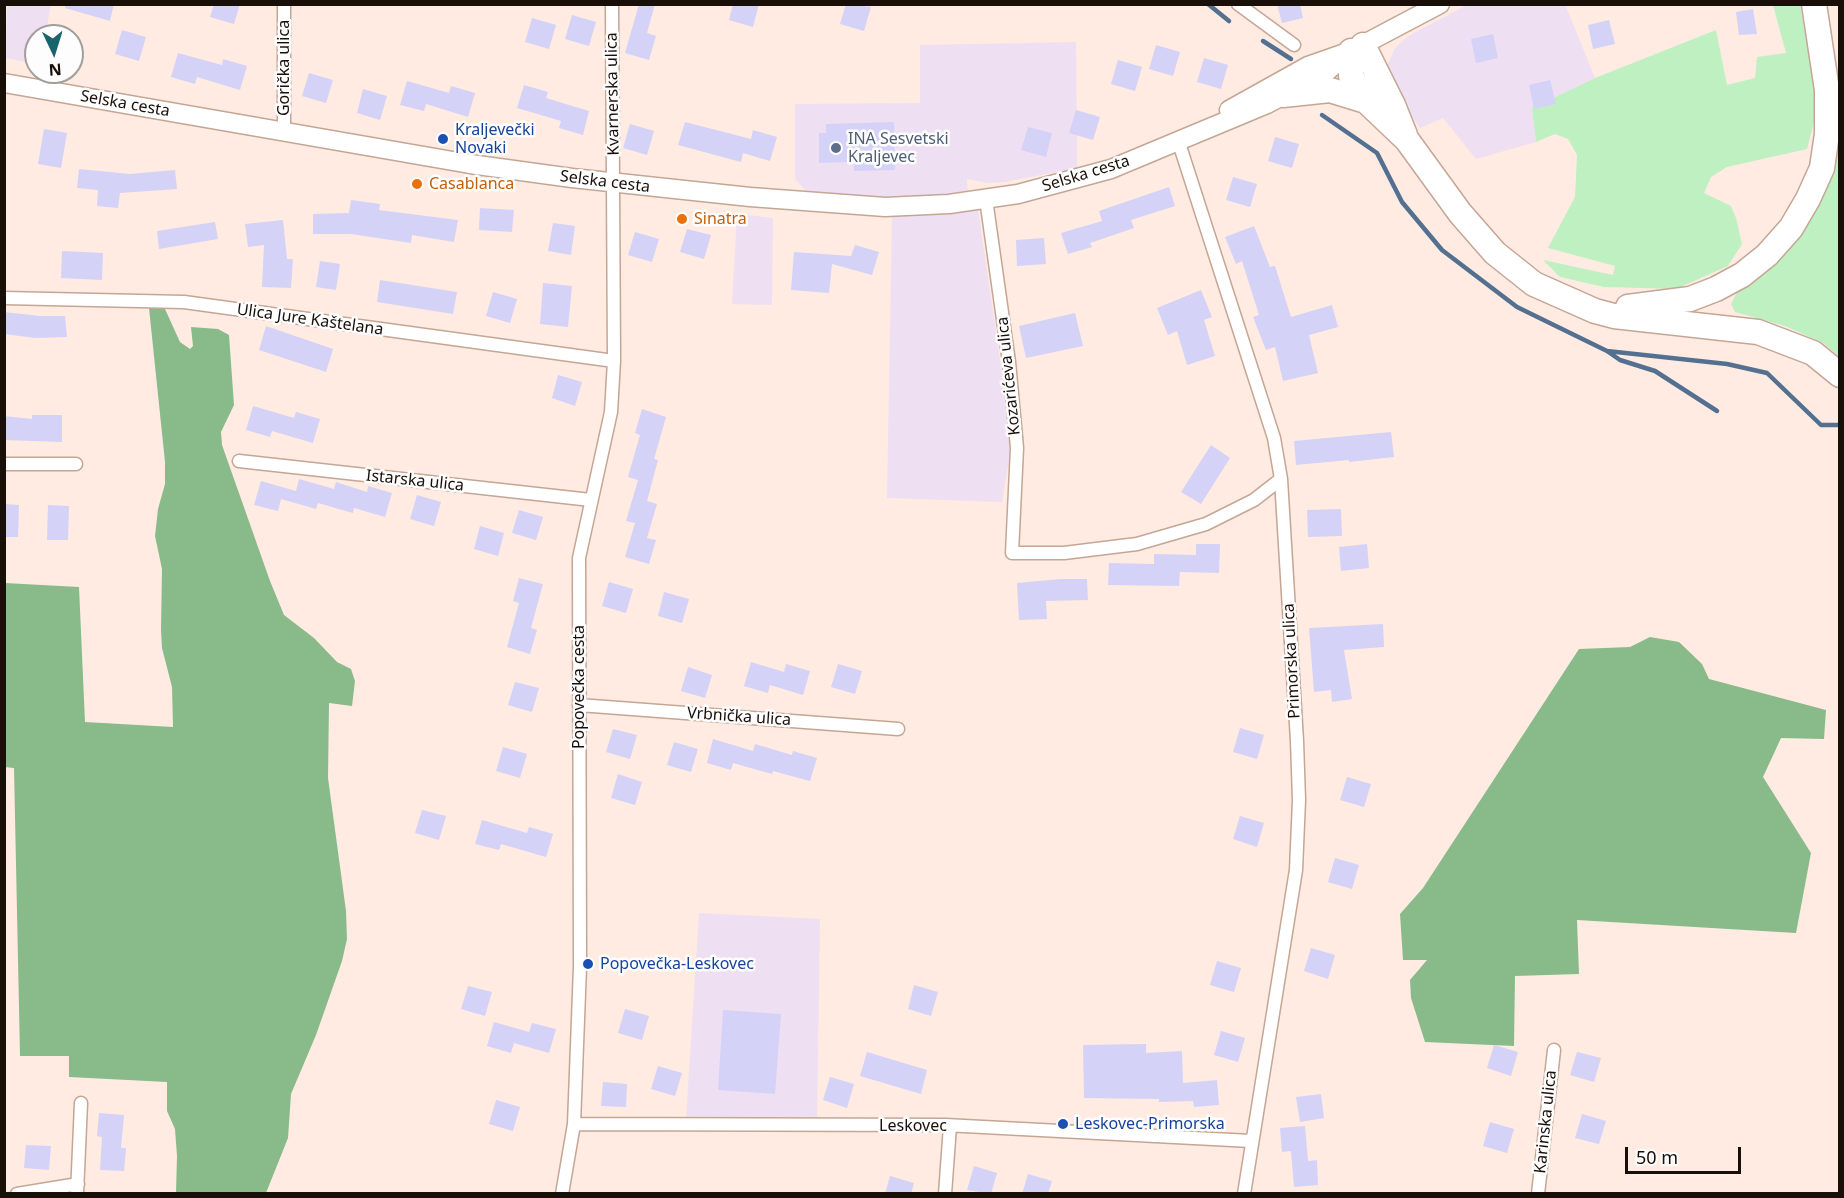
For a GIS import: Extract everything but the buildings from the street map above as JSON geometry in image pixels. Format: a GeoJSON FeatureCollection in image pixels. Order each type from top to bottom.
{"type":"FeatureCollection","features":[{"type":"Feature","properties":{"kind":"highway"},"geometry":{"type":"LineString","coordinates":[[1576,302],[1646,306],[1690,299],[1742,275],[1767,255],[1791,228],[1822,168],[1827,134],[1827,90],[1814,4]]}},
{"type":"Feature","properties":{"kind":"highway"},"geometry":{"type":"LineString","coordinates":[[1827,4],[1839,75]]}},
{"type":"Feature","properties":{"kind":"highway"},"geometry":{"type":"LineString","coordinates":[[1357,48],[1351,76],[1366,101],[1407,140],[1460,213],[1495,253],[1534,284],[1595,311],[1614,316],[1758,332],[1813,353],[1839,375]]}},
{"type":"Feature","properties":{"kind":"highway"},"geometry":{"type":"LineString","coordinates":[[1357,48],[1393,105],[1407,140]]}},
{"type":"Feature","properties":{"kind":"highway"},"geometry":{"type":"LineString","coordinates":[[1283,95],[1330,90],[1351,94],[1366,101]]}},
{"type":"Feature","properties":{"kind":"main road"},"geometry":{"type":"LineString","coordinates":[[1357,48],[1440,4]]}},
{"type":"Feature","properties":{"kind":"main road","name":"Selska cesta"},"geometry":{"type":"LineString","coordinates":[[4,83],[470,164],[613,184],[853,206],[916,206],[986,199],[1083,178],[1200,130],[1239,117],[1325,73],[1357,48]]}},
{"type":"Feature","properties":{"kind":"main road","name":"Selska cesta"},"geometry":{"type":"LineString","coordinates":[[1200,130],[1236,105],[1308,66],[1357,48]]}},
{"type":"Feature","properties":{"kind":"street","name":"Gorička ulica"},"geometry":{"type":"LineString","coordinates":[[284,4],[284,131]]}},
{"type":"Feature","properties":{"kind":"street","name":"Kvarnerska ulica"},"geometry":{"type":"LineString","coordinates":[[612,4],[613,184]]}},
{"type":"Feature","properties":{"kind":"street"},"geometry":{"type":"LineString","coordinates":[[1238,4],[1294,45]]}},
{"type":"Feature","properties":{"kind":"street","name":"Primorska ulica"},"geometry":{"type":"LineString","coordinates":[[1178,140],[1274,438],[1281,479],[1297,741],[1299,800],[1296,870],[1244,1194]]}},
{"type":"Feature","properties":{"kind":"street","name":"Popovečka cesta"},"geometry":{"type":"LineString","coordinates":[[562,1194],[574,1124],[580,967],[579,558],[611,412],[614,361],[613,184]]}},
{"type":"Feature","properties":{"kind":"street","name":"Kozarićeva ulica"},"geometry":{"type":"LineString","coordinates":[[986,199],[1009,362],[1017,448],[1012,554],[1064,554],[1137,544],[1206,524],[1254,500],[1281,479]]}},
{"type":"Feature","properties":{"kind":"street","name":"Ulica Jure Kaštelana"},"geometry":{"type":"LineString","coordinates":[[4,298],[184,302],[614,361]]}},
{"type":"Feature","properties":{"kind":"street","name":"Istarska ulica"},"geometry":{"type":"LineString","coordinates":[[239,461],[591,500]]}},
{"type":"Feature","properties":{"kind":"street"},"geometry":{"type":"LineString","coordinates":[[4,464],[76,464]]}},
{"type":"Feature","properties":{"kind":"street","name":"Vrbnička ulica"},"geometry":{"type":"LineString","coordinates":[[579,705],[898,729]]}},
{"type":"Feature","properties":{"kind":"street","name":"Karinska ulica"},"geometry":{"type":"LineString","coordinates":[[1538,1194],[1554,1050]]}},
{"type":"Feature","properties":{"kind":"street"},"geometry":{"type":"LineString","coordinates":[[17,1194],[77,1189],[81,1103]]}},
{"type":"Feature","properties":{"kind":"street","name":"Leskovec"},"geometry":{"type":"LineString","coordinates":[[574,1124],[950,1126],[1251,1141]]}},
{"type":"Feature","properties":{"kind":"street"},"geometry":{"type":"LineString","coordinates":[[945,1194],[950,1126]]}},
{"type":"Feature","properties":{"kind":"shaded area"},"geometry":{"type":"Polygon","coordinates":[[[1565,4],[1595,78],[1532,108],[1536,142],[1476,159],[1443,118],[1420,128],[1391,87],[1386,68],[1395,48],[1408,36],[1467,5],[1565,4]]]}},
{"type":"Feature","properties":{"kind":"shaded area"},"geometry":{"type":"Polygon","coordinates":[[[7,5],[51,5],[47,24],[24,24],[24,62],[5,58],[7,5]]]}},
{"type":"Feature","properties":{"kind":"shaded area"},"geometry":{"type":"Polygon","coordinates":[[[1076,42],[1077,168],[1005,182],[988,183],[967,179],[968,197],[904,200],[810,195],[795,179],[795,104],[920,103],[920,45],[1076,42]]]}},
{"type":"Feature","properties":{"kind":"shaded area"},"geometry":{"type":"Polygon","coordinates":[[[978,209],[1002,373],[1010,454],[1002,502],[887,498],[892,216],[978,209]]]}},
{"type":"Feature","properties":{"kind":"shaded area"},"geometry":{"type":"Polygon","coordinates":[[[737,214],[773,218],[772,305],[732,304],[737,214]]]}},
{"type":"Feature","properties":{"kind":"shaded area"},"geometry":{"type":"Polygon","coordinates":[[[699,913],[820,919],[817,1121],[686,1120],[699,913]]]}},
{"type":"Feature","properties":{"kind":"green space"},"geometry":{"type":"Polygon","coordinates":[[[1773,5],[1800,5],[1818,107],[1807,149],[1727,167],[1711,177],[1704,193],[1731,206],[1742,244],[1728,266],[1676,289],[1604,287],[1560,277],[1543,260],[1613,275],[1615,266],[1548,248],[1575,197],[1577,155],[1568,139],[1555,134],[1536,142],[1532,108],[1595,78],[1716,30],[1727,85],[1755,78],[1757,57],[1786,53],[1773,5]]]}},
{"type":"Feature","properties":{"kind":"green space"},"geometry":{"type":"Polygon","coordinates":[[[1839,151],[1839,356],[1823,343],[1785,326],[1735,312],[1731,304],[1736,294],[1777,259],[1816,209],[1839,151]]]}},
{"type":"Feature","properties":{"kind":"green space"},"geometry":{"type":"Polygon","coordinates":[[[149,308],[165,309],[180,342],[190,349],[193,346],[191,327],[218,329],[229,335],[234,405],[221,432],[222,445],[270,581],[284,615],[314,638],[337,662],[351,669],[355,681],[352,706],[329,703],[328,778],[346,911],[347,939],[342,961],[316,1035],[291,1094],[288,1138],[266,1193],[176,1193],[175,1129],[167,1111],[167,1082],[69,1077],[69,1056],[20,1056],[14,768],[4,767],[5,583],[79,587],[85,722],[173,727],[172,687],[162,648],[162,569],[155,536],[158,509],[165,484],[165,462],[149,308]]]}},
{"type":"Feature","properties":{"kind":"green space"},"geometry":{"type":"Polygon","coordinates":[[[1650,637],[1679,642],[1702,664],[1709,679],[1826,710],[1824,739],[1781,738],[1763,777],[1811,853],[1796,933],[1577,920],[1579,974],[1515,976],[1514,1046],[1425,1042],[1411,998],[1410,980],[1427,960],[1403,960],[1400,914],[1423,888],[1579,649],[1630,647],[1650,637]]]}},
{"type":"Feature","properties":{"kind":"waterway"},"geometry":{"type":"LineString","coordinates":[[1208,4],[1229,21]]}},
{"type":"Feature","properties":{"kind":"waterway"},"geometry":{"type":"LineString","coordinates":[[1263,41],[1291,59]]}},
{"type":"Feature","properties":{"kind":"waterway"},"geometry":{"type":"LineString","coordinates":[[1322,115],[1377,153],[1402,202],[1442,250],[1517,307],[1607,351],[1727,364],[1767,373],[1821,425],[1840,425]]}},
{"type":"Feature","properties":{"kind":"waterway"},"geometry":{"type":"LineString","coordinates":[[1607,351],[1620,360],[1655,371],[1717,411]]}},
{"type":"Feature","properties":{"kind":"place","name":"Kraljevečki Novaki"},"geometry":{"type":"Point","coordinates":[443,139]}},
{"type":"Feature","properties":{"kind":"place","name":"INA Sesvetski Kraljevec"},"geometry":{"type":"Point","coordinates":[836,148]}},
{"type":"Feature","properties":{"kind":"place","name":"Casablanca"},"geometry":{"type":"Point","coordinates":[417,184]}},
{"type":"Feature","properties":{"kind":"place","name":"Sinatra"},"geometry":{"type":"Point","coordinates":[682,219]}},
{"type":"Feature","properties":{"kind":"place","name":"Popovečka-Leskovec"},"geometry":{"type":"Point","coordinates":[588,964]}},
{"type":"Feature","properties":{"kind":"place","name":"Leskovec-Primorska"},"geometry":{"type":"Point","coordinates":[1063,1124]}}]}
